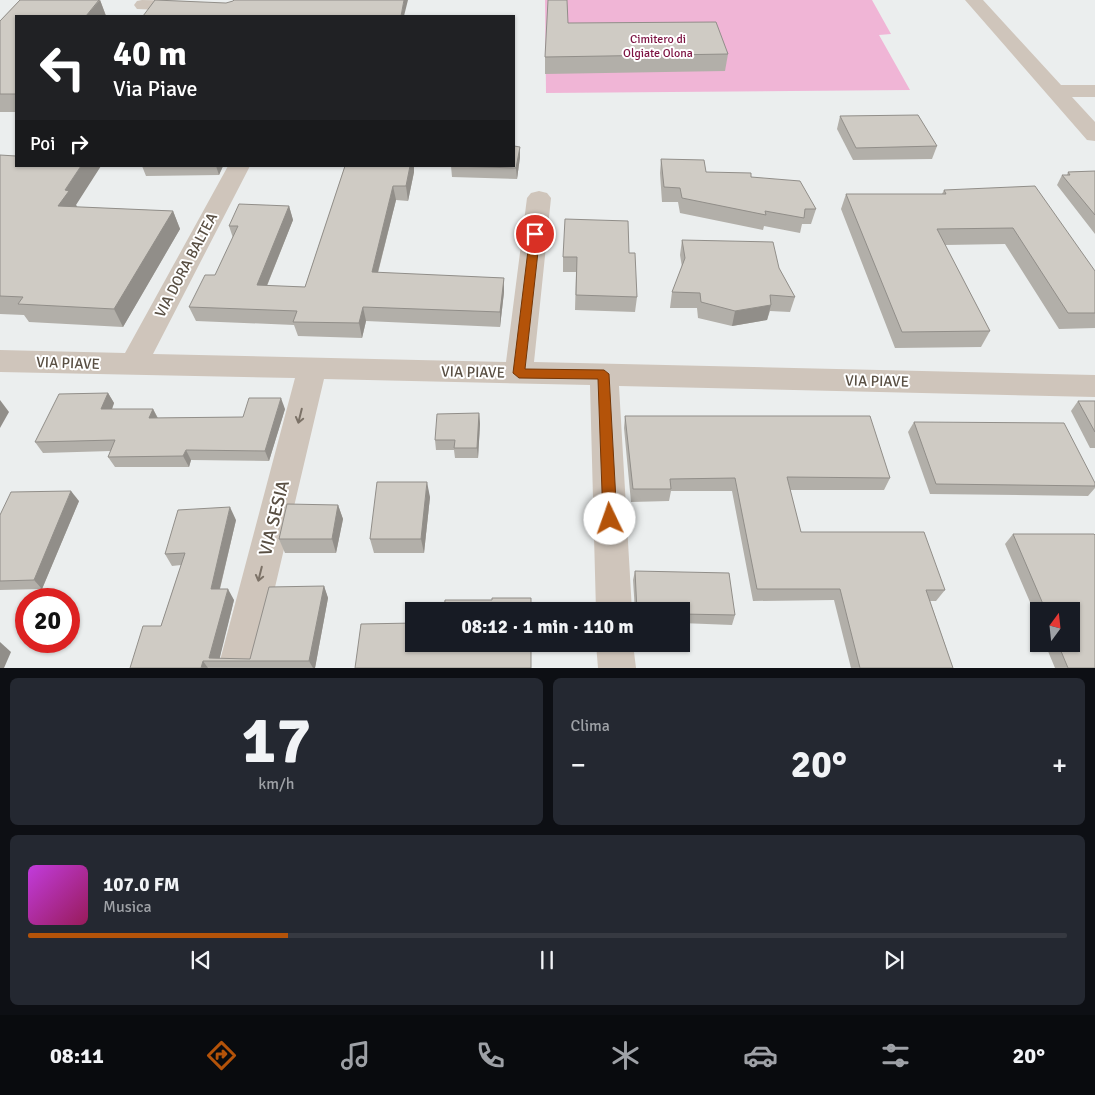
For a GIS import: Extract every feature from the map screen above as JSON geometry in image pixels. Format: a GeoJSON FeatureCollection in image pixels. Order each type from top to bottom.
{"type":"FeatureCollection","features":[{"type":"Feature","properties":{"kind":"street"},"geometry":{"type":"LineString","coordinates":[[974,0],[1095,135]]}},
{"type":"Feature","properties":{"kind":"street"},"geometry":{"type":"LineString","coordinates":[[142,7],[199,6]]}},
{"type":"Feature","properties":{"kind":"street"},"geometry":{"type":"LineString","coordinates":[[1056,91],[1095,91]]}},
{"type":"Feature","properties":{"kind":"street","name":"VIA DORA BALTEA"},"geometry":{"type":"LineString","coordinates":[[133,365],[238,167]]}},
{"type":"Feature","properties":{"kind":"street"},"geometry":{"type":"LineString","coordinates":[[519,373],[539,198]]}},
{"type":"Feature","properties":{"kind":"street","name":"VIA PIAVE"},"geometry":{"type":"LineString","coordinates":[[0,361],[1095,386]]}},
{"type":"Feature","properties":{"kind":"street","name":"VIA SESIA"},"geometry":{"type":"LineString","coordinates":[[237,668],[312,369]]}},
{"type":"Feature","properties":{"kind":"street"},"geometry":{"type":"LineString","coordinates":[[604,374],[614,602]]}},
{"type":"Feature","properties":{"kind":"street"},"geometry":{"type":"LineString","coordinates":[[616,652],[617,668]]}},
{"type":"Feature","properties":{"kind":"green space","name":"Cimitero di Olgiate Olona"},"geometry":{"type":"Polygon","coordinates":[[[545,0],[872,0],[891,34],[879,35],[910,90],[546,93],[545,0]]]}},
{"type":"Feature","properties":{"kind":"building"},"geometry":{"type":"Polygon","coordinates":[[[20,0],[99,0],[87,15],[15,15],[15,94],[0,94],[0,21],[20,0]]]}},
{"type":"Feature","properties":{"kind":"building"},"geometry":{"type":"Polygon","coordinates":[[[155,0],[226,3],[234,0],[404,0],[401,15],[144,15],[155,0]]]}},
{"type":"Feature","properties":{"kind":"building"},"geometry":{"type":"Polygon","coordinates":[[[548,0],[567,0],[568,23],[716,22],[728,54],[545,57],[548,0]]]}},
{"type":"Feature","properties":{"kind":"building"},"geometry":{"type":"Polygon","coordinates":[[[918,115],[937,146],[856,148],[840,116],[918,115]]]}},
{"type":"Feature","properties":{"kind":"building"},"geometry":{"type":"Polygon","coordinates":[[[515,146],[520,147],[516,168],[484,167],[515,167],[515,146]]]}},
{"type":"Feature","properties":{"kind":"building"},"geometry":{"type":"Polygon","coordinates":[[[0,155],[15,156],[15,167],[80,167],[65,190],[69,191],[58,206],[173,211],[114,309],[18,304],[23,297],[0,296],[0,155]]]}},
{"type":"Feature","properties":{"kind":"building"},"geometry":{"type":"Polygon","coordinates":[[[661,159],[704,160],[706,172],[751,173],[751,177],[800,181],[816,209],[805,209],[804,218],[765,211],[766,215],[682,198],[680,188],[664,187],[661,159]]]}},
{"type":"Feature","properties":{"kind":"building"},"geometry":{"type":"Polygon","coordinates":[[[345,167],[410,167],[406,186],[393,186],[372,272],[504,278],[500,312],[363,307],[359,323],[293,322],[297,311],[189,307],[205,275],[215,275],[238,226],[229,226],[239,204],[289,206],[257,285],[305,287],[345,167]]]}},
{"type":"Feature","properties":{"kind":"building"},"geometry":{"type":"Polygon","coordinates":[[[1095,171],[1095,215],[1062,175],[1070,175],[1068,172],[1095,171]]]}},
{"type":"Feature","properties":{"kind":"building"},"geometry":{"type":"Polygon","coordinates":[[[1035,186],[1095,271],[1095,313],[1068,313],[1013,228],[937,229],[990,331],[902,332],[846,194],[946,194],[944,190],[1035,186]]]}},
{"type":"Feature","properties":{"kind":"building"},"geometry":{"type":"Polygon","coordinates":[[[565,219],[628,221],[629,253],[635,253],[637,297],[576,295],[577,257],[563,257],[565,219]]]}},
{"type":"Feature","properties":{"kind":"building"},"geometry":{"type":"Polygon","coordinates":[[[682,240],[773,242],[779,268],[795,297],[770,295],[771,305],[735,311],[701,302],[700,293],[672,292],[685,258],[682,240]]]}},
{"type":"Feature","properties":{"kind":"building"},"geometry":{"type":"Polygon","coordinates":[[[108,393],[101,409],[153,409],[149,418],[243,417],[249,398],[281,398],[265,451],[186,450],[183,456],[108,457],[115,440],[35,442],[59,394],[108,393]]]}},
{"type":"Feature","properties":{"kind":"building"},"geometry":{"type":"Polygon","coordinates":[[[1078,401],[1095,401],[1095,432],[1078,401]]]}},
{"type":"Feature","properties":{"kind":"building"},"geometry":{"type":"Polygon","coordinates":[[[479,413],[477,448],[454,448],[455,440],[435,440],[437,414],[479,413]]]}},
{"type":"Feature","properties":{"kind":"building"},"geometry":{"type":"Polygon","coordinates":[[[625,416],[870,416],[890,478],[787,477],[801,532],[924,532],[945,590],[926,590],[953,668],[860,668],[840,589],[757,589],[735,478],[670,479],[671,489],[633,489],[625,416]]]}},
{"type":"Feature","properties":{"kind":"building"},"geometry":{"type":"Polygon","coordinates":[[[914,422],[1064,423],[1095,486],[936,484],[914,422]]]}},
{"type":"Feature","properties":{"kind":"building"},"geometry":{"type":"Polygon","coordinates":[[[377,482],[427,482],[421,539],[370,539],[377,482]]]}},
{"type":"Feature","properties":{"kind":"building"},"geometry":{"type":"Polygon","coordinates":[[[71,491],[34,580],[0,581],[0,515],[11,492],[71,491]]]}},
{"type":"Feature","properties":{"kind":"building"},"geometry":{"type":"Polygon","coordinates":[[[287,504],[338,505],[332,539],[279,539],[287,504]]]}},
{"type":"Feature","properties":{"kind":"building"},"geometry":{"type":"Polygon","coordinates":[[[230,507],[211,589],[228,589],[209,658],[250,659],[269,587],[324,586],[309,661],[203,661],[201,668],[130,668],[143,626],[161,626],[185,553],[165,554],[178,510],[230,507]]]}},
{"type":"Feature","properties":{"kind":"building"},"geometry":{"type":"Polygon","coordinates":[[[1013,534],[1094,534],[1095,668],[1068,668],[1061,652],[1080,652],[1080,602],[1042,602],[1013,534]]]}},
{"type":"Feature","properties":{"kind":"building"},"geometry":{"type":"Polygon","coordinates":[[[635,571],[729,573],[735,615],[690,614],[690,602],[637,602],[635,571]]]}},
{"type":"Feature","properties":{"kind":"building"},"geometry":{"type":"Polygon","coordinates":[[[492,598],[531,598],[531,602],[445,602],[445,600],[492,600],[492,598]]]}},
{"type":"Feature","properties":{"kind":"building"},"geometry":{"type":"Polygon","coordinates":[[[405,623],[405,652],[531,652],[531,668],[355,668],[361,624],[405,623]]]}},
{"type":"Feature","properties":{"kind":"route"},"geometry":{"type":"LineString","coordinates":[[535,234],[519,373],[604,374],[610,519]]}}]}
